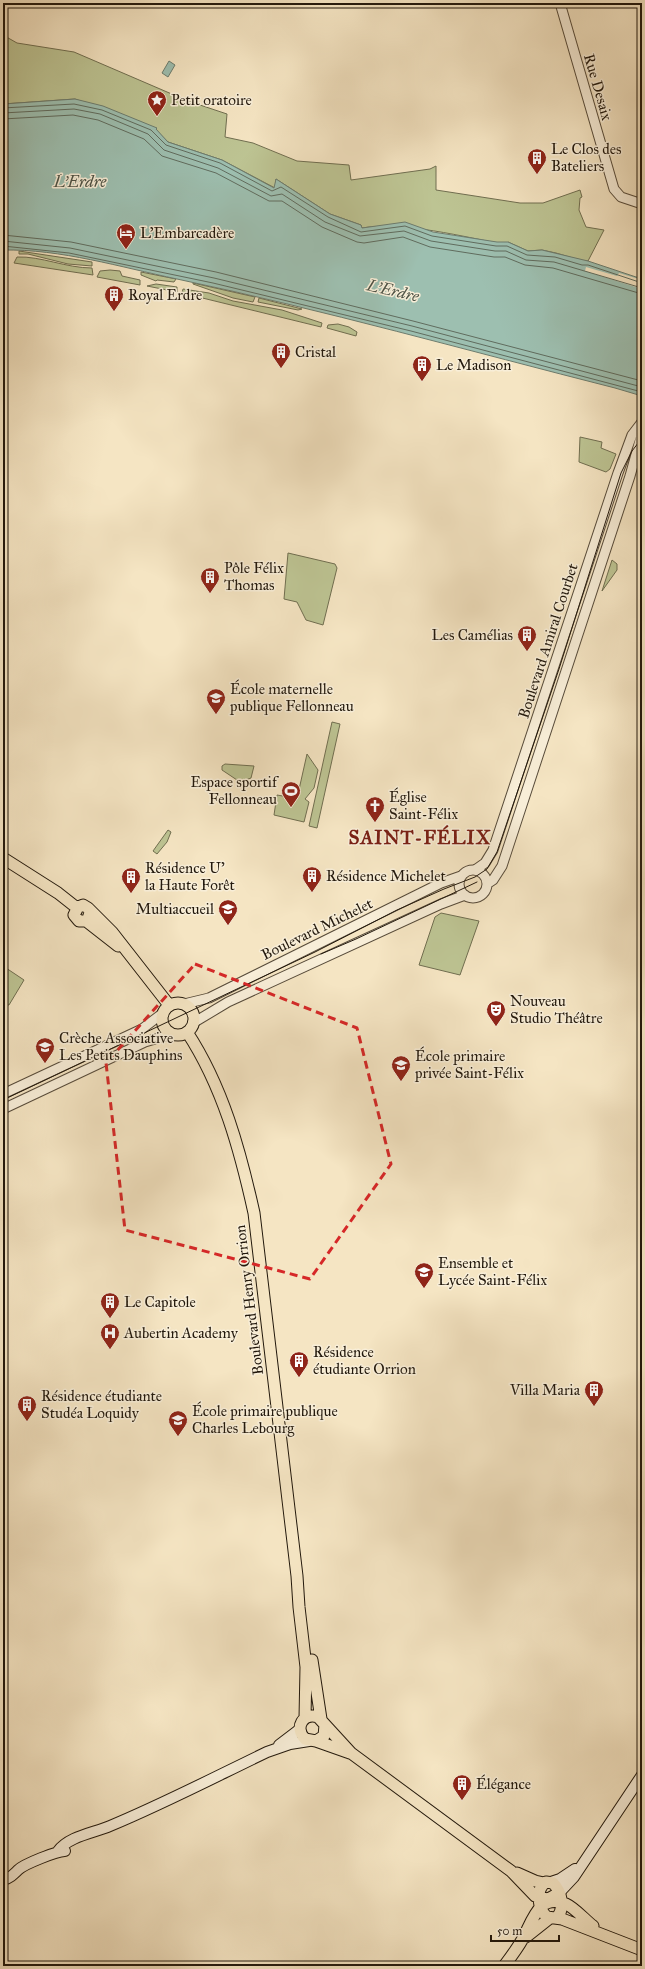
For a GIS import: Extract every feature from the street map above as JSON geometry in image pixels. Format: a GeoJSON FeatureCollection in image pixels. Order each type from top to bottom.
{"type":"FeatureCollection","features":[{"type":"Feature","properties":{"kind":"main road"},"geometry":{"type":"LineString","coordinates":[[3,858],[58,893],[76,908],[85,906],[88,916],[112,932],[166,1009],[163,1026],[172,1034],[180,1035],[190,1028],[192,1011],[184,1004],[175,1003],[166,1009]]}},
{"type":"Feature","properties":{"kind":"main road","name":"Boulevard Henry Orrion"},"geometry":{"type":"LineString","coordinates":[[190,1028],[220,1097],[242,1160],[254,1213],[297,1576],[306,1667],[305,1718]]}},
{"type":"Feature","properties":{"kind":"main road","name":"Boulevard Henry Orrion"},"geometry":{"type":"LineString","coordinates":[[297,1576],[305,1607],[323,1722]]}},
{"type":"Feature","properties":{"kind":"main road"},"geometry":{"type":"LineString","coordinates":[[351,1753],[312,1741],[302,1736],[300,1729],[302,1722],[305,1718],[315,1716],[323,1722],[351,1753],[511,1871],[540,1903]]}},
{"type":"Feature","properties":{"kind":"main road"},"geometry":{"type":"LineString","coordinates":[[3,1880],[14,1875],[18,1870],[58,1851],[65,1851],[90,1839],[109,1827],[267,1752],[290,1744],[312,1741],[324,1736],[323,1722]]}},
{"type":"Feature","properties":{"kind":"main road"},"geometry":{"type":"LineString","coordinates":[[267,1752],[300,1729]]}},
{"type":"Feature","properties":{"kind":"main road"},"geometry":{"type":"LineString","coordinates":[[540,1903],[552,1902],[560,1898],[642,1775]]}},
{"type":"Feature","properties":{"kind":"main road"},"geometry":{"type":"LineString","coordinates":[[580,1866],[570,1874],[547,1883],[540,1888],[540,1903],[543,1913],[553,1918],[599,1932],[642,1950]]}},
{"type":"Feature","properties":{"kind":"main road"},"geometry":{"type":"LineString","coordinates":[[3,1873],[11,1869],[18,1870]]}},
{"type":"Feature","properties":{"kind":"main road"},"geometry":{"type":"LineString","coordinates":[[504,1966],[523,1940],[538,1926],[560,1914],[560,1898],[556,1886],[535,1881],[511,1871]]}},
{"type":"Feature","properties":{"kind":"main road"},"geometry":{"type":"LineString","coordinates":[[560,1898],[599,1932]]}},
{"type":"Feature","properties":{"kind":"main road"},"geometry":{"type":"LineString","coordinates":[[523,1940],[540,1903]]}},
{"type":"Feature","properties":{"kind":"street","name":"Rue Desaix"},"geometry":{"type":"LineString","coordinates":[[560,3],[614,189],[618,196],[642,204]]}},
{"type":"Feature","properties":{"kind":"street","name":"Boulevard Amiral Courbet"},"geometry":{"type":"LineString","coordinates":[[475,870],[488,859],[493,850],[618,473],[632,435],[642,422]]}},
{"type":"Feature","properties":{"kind":"street","name":"Boulevard Amiral Courbet"},"geometry":{"type":"LineString","coordinates":[[488,884],[494,880],[502,866],[630,476],[642,433]]}},
{"type":"Feature","properties":{"kind":"street"},"geometry":{"type":"LineString","coordinates":[[475,870],[483,874],[488,884],[486,890],[480,896],[471,898],[465,895],[459,887],[461,876],[467,871],[475,870]]}},
{"type":"Feature","properties":{"kind":"street","name":"Boulevard Michelet"},"geometry":{"type":"LineString","coordinates":[[184,1004],[209,998],[442,883],[461,876]]}},
{"type":"Feature","properties":{"kind":"street","name":"Boulevard Michelet"},"geometry":{"type":"LineString","coordinates":[[190,1028],[235,999],[441,904],[465,895]]}},
{"type":"Feature","properties":{"kind":"street"},"geometry":{"type":"LineString","coordinates":[[3,1094],[142,1029],[166,1009]]}},
{"type":"Feature","properties":{"kind":"street"},"geometry":{"type":"LineString","coordinates":[[3,1109],[145,1042],[172,1034]]}},
{"type":"Feature","properties":{"kind":"highlighted area"},"geometry":{"type":"Polygon","coordinates":[[[195,964],[357,1028],[391,1164],[310,1279],[125,1230],[106,1063],[195,964]]]}},
{"type":"Feature","properties":{"kind":"green space"},"geometry":{"type":"Polygon","coordinates":[[[3,35],[17,43],[74,52],[188,101],[227,114],[225,137],[253,143],[297,161],[349,165],[351,180],[430,169],[436,166],[436,190],[520,203],[543,203],[580,190],[582,197],[580,198],[579,210],[586,227],[604,230],[588,261],[583,261],[542,250],[528,251],[508,242],[507,245],[414,228],[378,226],[362,228],[361,225],[330,214],[276,179],[275,188],[222,160],[168,142],[155,129],[75,99],[3,104],[3,35]]]}},
{"type":"Feature","properties":{"kind":"green space"},"geometry":{"type":"Polygon","coordinates":[[[19,251],[92,262],[92,266],[68,264],[28,254],[19,254],[19,251]]]}},
{"type":"Feature","properties":{"kind":"green space"},"geometry":{"type":"Polygon","coordinates":[[[17,257],[35,258],[73,266],[92,268],[93,275],[14,263],[17,257]]]}},
{"type":"Feature","properties":{"kind":"green space"},"geometry":{"type":"Polygon","coordinates":[[[100,271],[120,271],[122,276],[140,280],[140,285],[97,277],[100,271]]]}},
{"type":"Feature","properties":{"kind":"green space"},"geometry":{"type":"Polygon","coordinates":[[[141,272],[176,279],[174,282],[156,281],[141,275],[141,272]]]}},
{"type":"Feature","properties":{"kind":"green space"},"geometry":{"type":"Polygon","coordinates":[[[193,283],[255,297],[253,302],[233,298],[193,283]]]}},
{"type":"Feature","properties":{"kind":"green space"},"geometry":{"type":"Polygon","coordinates":[[[156,284],[177,287],[177,292],[147,286],[156,284]]]}},
{"type":"Feature","properties":{"kind":"green space"},"geometry":{"type":"Polygon","coordinates":[[[183,289],[209,293],[233,301],[282,310],[322,323],[321,327],[182,293],[183,289]]]}},
{"type":"Feature","properties":{"kind":"green space"},"geometry":{"type":"Polygon","coordinates":[[[259,298],[302,309],[298,310],[258,302],[259,298]]]}},
{"type":"Feature","properties":{"kind":"green space"},"geometry":{"type":"Polygon","coordinates":[[[338,324],[349,327],[357,332],[356,336],[327,328],[328,325],[338,324]]]}},
{"type":"Feature","properties":{"kind":"green space"},"geometry":{"type":"Polygon","coordinates":[[[580,437],[602,442],[601,448],[616,454],[610,469],[606,472],[579,462],[580,437]]]}},
{"type":"Feature","properties":{"kind":"green space"},"geometry":{"type":"Polygon","coordinates":[[[288,553],[335,564],[337,568],[323,625],[306,620],[297,602],[284,599],[288,553]]]}},
{"type":"Feature","properties":{"kind":"green space"},"geometry":{"type":"Polygon","coordinates":[[[612,560],[617,564],[617,570],[602,591],[612,560]]]}},
{"type":"Feature","properties":{"kind":"green space"},"geometry":{"type":"Polygon","coordinates":[[[332,722],[340,724],[317,828],[309,826],[332,722]]]}},
{"type":"Feature","properties":{"kind":"green space"},"geometry":{"type":"Polygon","coordinates":[[[307,754],[318,770],[314,788],[305,799],[309,802],[304,822],[274,815],[277,795],[294,798],[298,794],[307,754]]]}},
{"type":"Feature","properties":{"kind":"green space"},"geometry":{"type":"Polygon","coordinates":[[[225,764],[254,766],[251,778],[240,782],[222,770],[222,766],[225,764]]]}},
{"type":"Feature","properties":{"kind":"green space"},"geometry":{"type":"Polygon","coordinates":[[[168,830],[171,832],[167,842],[157,854],[153,851],[168,830]]]}},
{"type":"Feature","properties":{"kind":"green space"},"geometry":{"type":"Polygon","coordinates":[[[441,913],[479,921],[460,975],[419,965],[435,917],[441,913]]]}},
{"type":"Feature","properties":{"kind":"green space"},"geometry":{"type":"Polygon","coordinates":[[[3,966],[24,980],[9,1005],[3,1005],[3,966]]]}},
{"type":"Feature","properties":{"kind":"water"},"geometry":{"type":"Polygon","coordinates":[[[169,61],[175,65],[168,77],[162,73],[169,61]]]}},
{"type":"Feature","properties":{"kind":"water","name":"L'Erdre"},"geometry":{"type":"Polygon","coordinates":[[[75,99],[103,106],[157,128],[156,129],[168,142],[222,160],[274,188],[276,179],[330,214],[361,225],[362,228],[405,222],[433,232],[497,242],[508,242],[528,251],[542,250],[588,261],[642,279],[642,396],[396,331],[232,291],[112,264],[47,252],[3,250],[3,104],[75,99]]]}},
{"type":"Feature","properties":{"kind":"pier"},"geometry":{"type":"Polygon","coordinates":[[[586,267],[617,276],[619,273],[642,280],[642,289],[585,271],[586,267]]]}},
{"type":"Feature","properties":{"kind":"tram line"},"geometry":{"type":"LineString","coordinates":[[3,1100],[315,952],[397,910],[475,877],[487,869],[497,852],[559,669],[621,473],[632,451],[642,438]]}},
{"type":"Feature","properties":{"kind":"tram line"},"geometry":{"type":"LineString","coordinates":[[321,954],[477,882]]}},
{"type":"Feature","properties":{"kind":"place","name":"Petit oratoire"},"geometry":{"type":"Point","coordinates":[157,117]}},
{"type":"Feature","properties":{"kind":"place","name":"Le Clos des Bateliers"},"geometry":{"type":"Point","coordinates":[537,175]}},
{"type":"Feature","properties":{"kind":"place","name":"L'Embarcadère"},"geometry":{"type":"Point","coordinates":[126,250]}},
{"type":"Feature","properties":{"kind":"place","name":"Royal Erdre"},"geometry":{"type":"Point","coordinates":[114,312]}},
{"type":"Feature","properties":{"kind":"place","name":"Cristal"},"geometry":{"type":"Point","coordinates":[281,369]}},
{"type":"Feature","properties":{"kind":"place","name":"Le Madison"},"geometry":{"type":"Point","coordinates":[422,382]}},
{"type":"Feature","properties":{"kind":"place","name":"Pôle Félix Thomas"},"geometry":{"type":"Point","coordinates":[210,594]}},
{"type":"Feature","properties":{"kind":"place","name":"Les Camélias"},"geometry":{"type":"Point","coordinates":[527,652]}},
{"type":"Feature","properties":{"kind":"place","name":"École maternelle publique Fellonneau"},"geometry":{"type":"Point","coordinates":[216,715]}},
{"type":"Feature","properties":{"kind":"place","name":"Espace sportif Fellonneau"},"geometry":{"type":"Point","coordinates":[291,808]}},
{"type":"Feature","properties":{"kind":"place","name":"Église Saint-Félix"},"geometry":{"type":"Point","coordinates":[375,823]}},
{"type":"Feature","properties":{"kind":"place","name":"Résidence Michelet"},"geometry":{"type":"Point","coordinates":[312,893]}},
{"type":"Feature","properties":{"kind":"place","name":"Résidence U' la Haute Forêt"},"geometry":{"type":"Point","coordinates":[131,894]}},
{"type":"Feature","properties":{"kind":"place","name":"Multiaccueil"},"geometry":{"type":"Point","coordinates":[228,926]}},
{"type":"Feature","properties":{"kind":"place","name":"Nouveau Studio Théâtre"},"geometry":{"type":"Point","coordinates":[496,1027]}},
{"type":"Feature","properties":{"kind":"place","name":"Crèche Associative Les Petits Dauphins"},"geometry":{"type":"Point","coordinates":[45,1064]}},
{"type":"Feature","properties":{"kind":"place","name":"École primaire privée Saint-Félix"},"geometry":{"type":"Point","coordinates":[401,1082]}},
{"type":"Feature","properties":{"kind":"place","name":"Ensemble et Lycée Saint-Félix"},"geometry":{"type":"Point","coordinates":[424,1289]}},
{"type":"Feature","properties":{"kind":"place","name":"Le Capitole"},"geometry":{"type":"Point","coordinates":[110,1319]}},
{"type":"Feature","properties":{"kind":"place","name":"Aubertin Academy"},"geometry":{"type":"Point","coordinates":[110,1350]}},
{"type":"Feature","properties":{"kind":"place","name":"Résidence étudiante Orrion"},"geometry":{"type":"Point","coordinates":[299,1378]}},
{"type":"Feature","properties":{"kind":"place","name":"Villa Maria"},"geometry":{"type":"Point","coordinates":[594,1407]}},
{"type":"Feature","properties":{"kind":"place","name":"Résidence étudiante Studéa Loquidy"},"geometry":{"type":"Point","coordinates":[27,1422]}},
{"type":"Feature","properties":{"kind":"place","name":"École primaire publique Charles Lebourg"},"geometry":{"type":"Point","coordinates":[178,1437]}},
{"type":"Feature","properties":{"kind":"place","name":"Élégance"},"geometry":{"type":"Point","coordinates":[462,1801]}},
{"type":"Feature","properties":{"kind":"district","name":"SAINT-FÉLIX"},"geometry":{"type":"Point","coordinates":[420,837]}}]}
